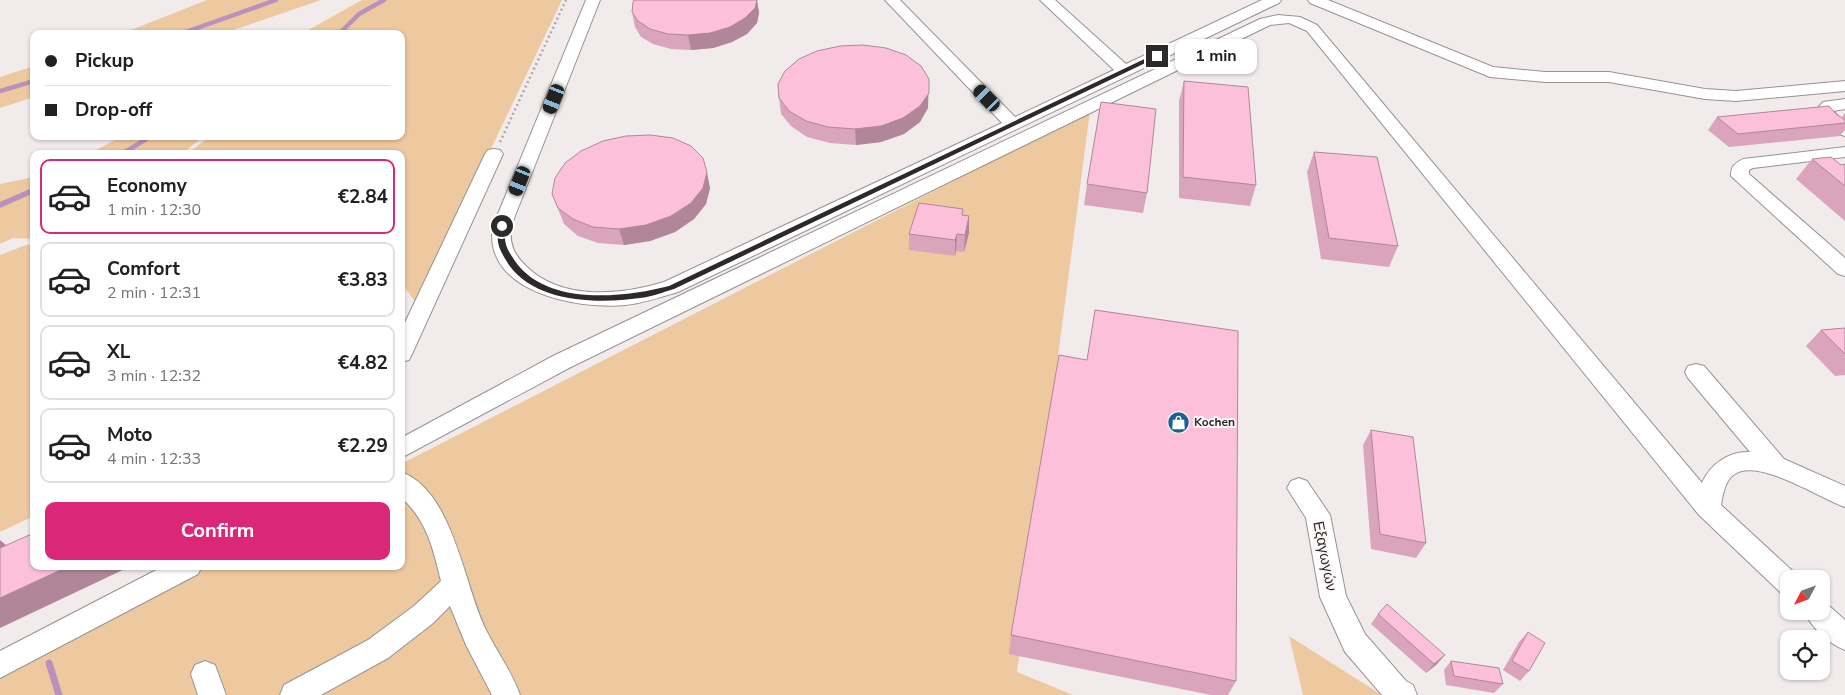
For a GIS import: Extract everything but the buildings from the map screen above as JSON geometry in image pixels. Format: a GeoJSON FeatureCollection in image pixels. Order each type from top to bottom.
{"type":"FeatureCollection","features":[{"type":"Feature","properties":{"kind":"street"},"geometry":{"type":"LineString","coordinates":[[593,0],[502,226],[500,239],[507,257],[518,272],[531,282],[555,292],[584,298],[641,296],[671,288],[1274,0]]}},
{"type":"Feature","properties":{"kind":"street"},"geometry":{"type":"LineString","coordinates":[[892,0],[1014,125]]}},
{"type":"Feature","properties":{"kind":"street"},"geometry":{"type":"LineString","coordinates":[[1047,0],[1124,71]]}},
{"type":"Feature","properties":{"kind":"street"},"geometry":{"type":"LineString","coordinates":[[1315,0],[1490,72],[1545,77],[1609,77],[1705,94],[1736,96],[1845,86]]}},
{"type":"Feature","properties":{"kind":"street"},"geometry":{"type":"LineString","coordinates":[[405,448],[579,353],[1265,22],[1280,18],[1291,18],[1312,28],[1708,508],[1780,576]]}},
{"type":"Feature","properties":{"kind":"street"},"geometry":{"type":"LineString","coordinates":[[1845,104],[1829,106],[1824,110],[1826,116],[1845,131]]}},
{"type":"Feature","properties":{"kind":"street"},"geometry":{"type":"LineString","coordinates":[[1845,152],[1750,163],[1740,168],[1740,176],[1845,269]]}},
{"type":"Feature","properties":{"kind":"street"},"geometry":{"type":"LineString","coordinates":[[405,342],[494,154]]}},
{"type":"Feature","properties":{"kind":"street"},"geometry":{"type":"LineString","coordinates":[[1696,372],[1775,465]]}},
{"type":"Feature","properties":{"kind":"street"},"geometry":{"type":"LineString","coordinates":[[1708,508],[1710,490],[1716,476],[1730,464],[1749,460],[1775,465],[1845,497]]}},
{"type":"Feature","properties":{"kind":"street"},"geometry":{"type":"LineString","coordinates":[[405,485],[424,502],[445,546],[455,585],[475,636],[503,686],[506,695]]}},
{"type":"Feature","properties":{"kind":"street","name":"Εξαγωγών"},"geometry":{"type":"LineString","coordinates":[[1299,488],[1318,514],[1333,597],[1355,643],[1396,690],[1403,695]]}},
{"type":"Feature","properties":{"kind":"street"},"geometry":{"type":"LineString","coordinates":[[0,665],[181,570]]}},
{"type":"Feature","properties":{"kind":"street"},"geometry":{"type":"LineString","coordinates":[[294,695],[378,649],[423,615],[455,585]]}},
{"type":"Feature","properties":{"kind":"street"},"geometry":{"type":"LineString","coordinates":[[1826,620],[1845,638]]}},
{"type":"Feature","properties":{"kind":"path"},"geometry":{"type":"LineString","coordinates":[[494,154],[566,0]]}},
{"type":"Feature","properties":{"kind":"shaded area"},"geometry":{"type":"Polygon","coordinates":[[[207,0],[321,0],[234,30],[131,30],[207,0]]]}},
{"type":"Feature","properties":{"kind":"shaded area"},"geometry":{"type":"Polygon","coordinates":[[[362,0],[562,0],[417,304],[405,288],[405,150],[192,150],[205,140],[405,140],[405,30],[308,30],[362,0]]]}},
{"type":"Feature","properties":{"kind":"shaded area"},"geometry":{"type":"Polygon","coordinates":[[[30,67],[30,98],[0,108],[0,77],[30,67]]]}},
{"type":"Feature","properties":{"kind":"shaded area"},"geometry":{"type":"Polygon","coordinates":[[[1090,111],[1017,672],[1073,695],[0,695],[0,670],[194,570],[405,570],[405,462],[1090,111]]]}},
{"type":"Feature","properties":{"kind":"shaded area"},"geometry":{"type":"Polygon","coordinates":[[[115,140],[199,140],[187,150],[96,150],[115,140]]]}},
{"type":"Feature","properties":{"kind":"shaded area"},"geometry":{"type":"Polygon","coordinates":[[[30,178],[30,239],[13,238],[0,244],[0,184],[30,178]]]}},
{"type":"Feature","properties":{"kind":"shaded area"},"geometry":{"type":"Polygon","coordinates":[[[30,244],[30,518],[0,532],[0,255],[30,244]]]}},
{"type":"Feature","properties":{"kind":"shaded area"},"geometry":{"type":"Polygon","coordinates":[[[1289,636],[1382,695],[1303,695],[1289,636]]]}},
{"type":"Feature","properties":{"kind":"waterway"},"geometry":{"type":"LineString","coordinates":[[191,30],[276,0]]}},
{"type":"Feature","properties":{"kind":"waterway"},"geometry":{"type":"LineString","coordinates":[[343,30],[359,14],[384,0]]}},
{"type":"Feature","properties":{"kind":"waterway"},"geometry":{"type":"LineString","coordinates":[[0,91],[30,82]]}},
{"type":"Feature","properties":{"kind":"waterway"},"geometry":{"type":"LineString","coordinates":[[128,150],[145,140]]}},
{"type":"Feature","properties":{"kind":"waterway"},"geometry":{"type":"LineString","coordinates":[[0,205],[30,192]]}},
{"type":"Feature","properties":{"kind":"waterway"},"geometry":{"type":"LineString","coordinates":[[49,663],[59,695]]}},
{"type":"Feature","properties":{"kind":"place","name":"Kochen"},"geometry":{"type":"Point","coordinates":[1178,422]}},
{"type":"Feature","properties":{"kind":"route"},"geometry":{"type":"LineString","coordinates":[[502,226],[500,239],[502,248],[518,272],[531,282],[555,292],[584,298],[641,296],[671,288],[1157,56]]}}]}
